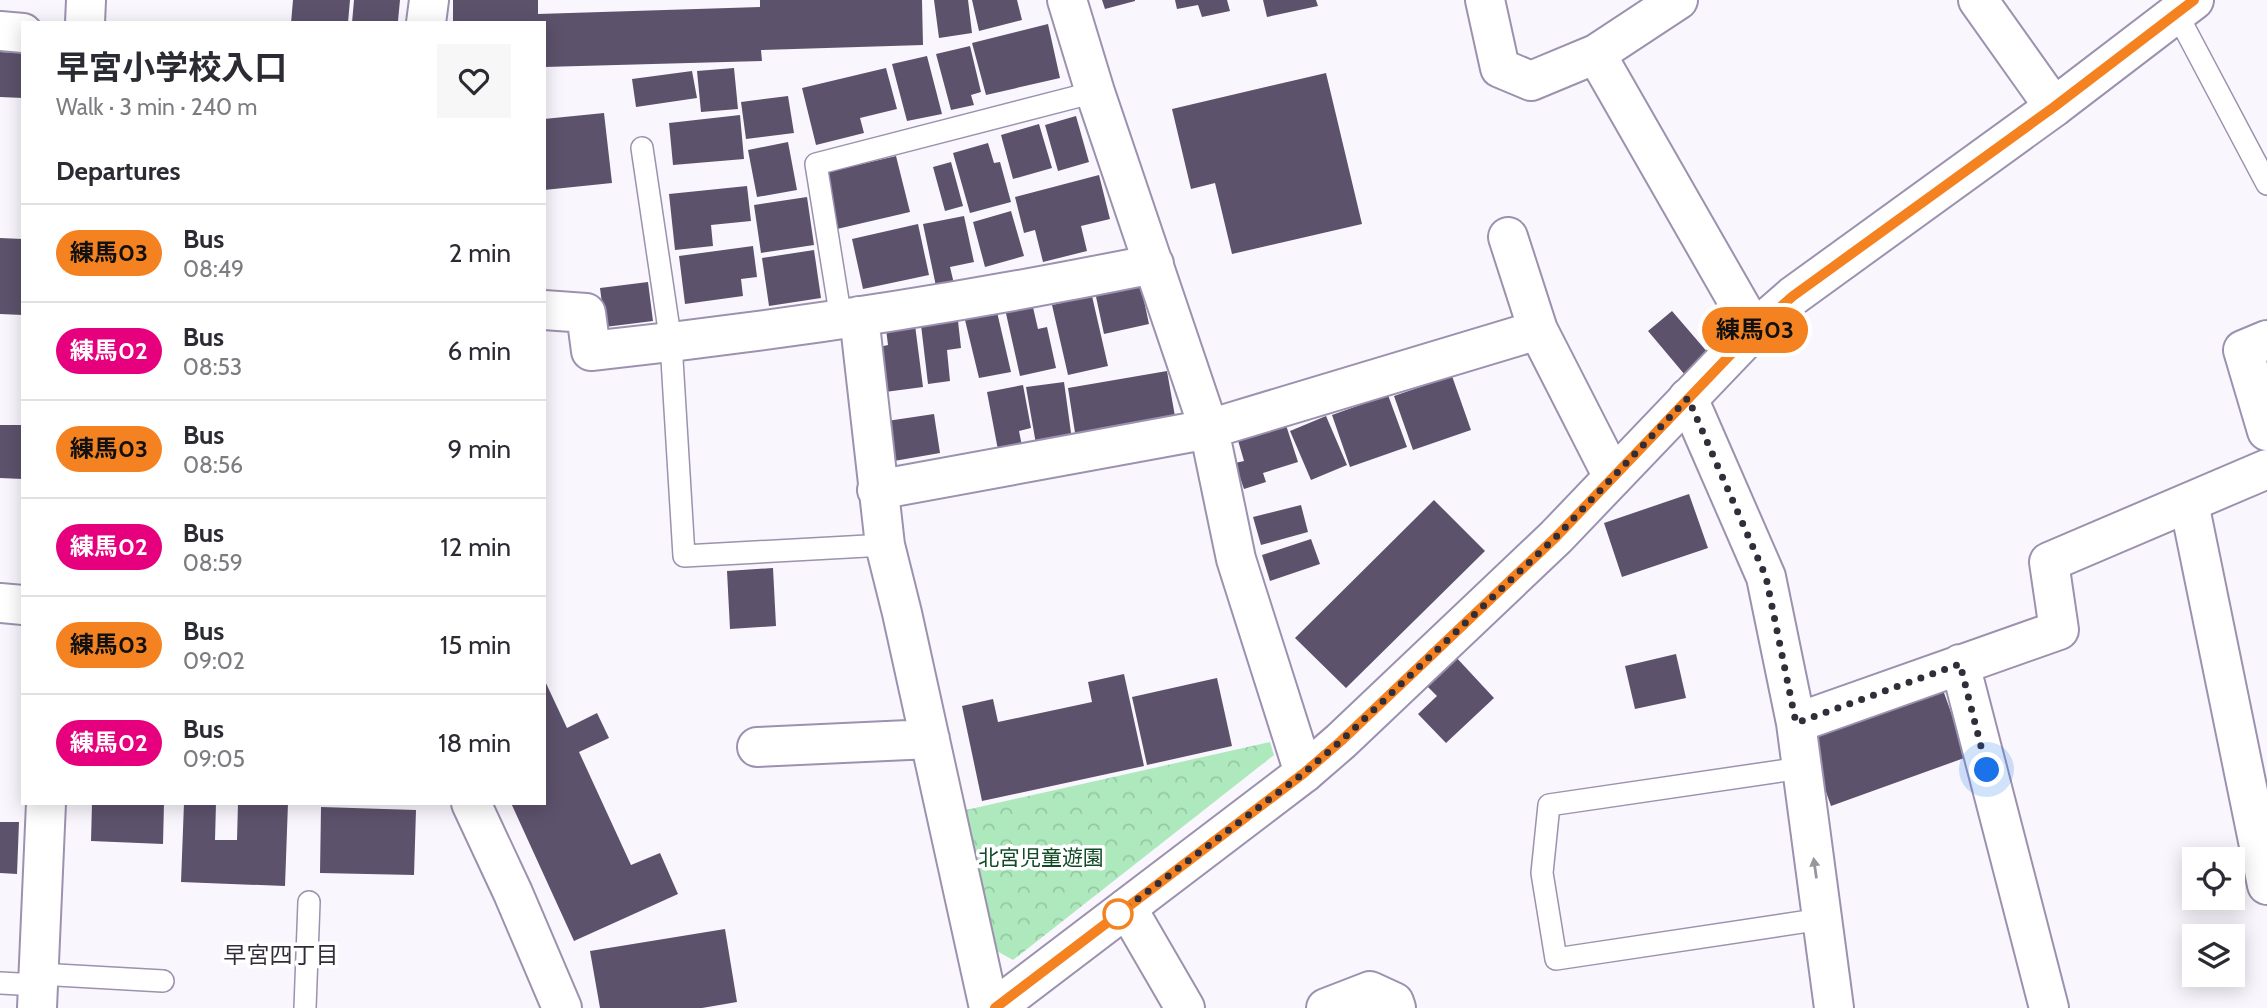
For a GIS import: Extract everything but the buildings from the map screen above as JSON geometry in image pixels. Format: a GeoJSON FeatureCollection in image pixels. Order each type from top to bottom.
{"type":"FeatureCollection","features":[{"type":"Feature","properties":{"kind":"street"},"geometry":{"type":"LineString","coordinates":[[85,21],[86,0]]}},
{"type":"Feature","properties":{"kind":"street"},"geometry":{"type":"LineString","coordinates":[[426,21],[429,0]]}},
{"type":"Feature","properties":{"kind":"street"},"geometry":{"type":"LineString","coordinates":[[1067,0],[1095,92],[1209,429],[1236,559],[1304,773]]}},
{"type":"Feature","properties":{"kind":"street"},"geometry":{"type":"LineString","coordinates":[[1485,0],[1500,68],[1531,81],[1595,54],[1678,0]]}},
{"type":"Feature","properties":{"kind":"street"},"geometry":{"type":"LineString","coordinates":[[1978,0],[2054,107]]}},
{"type":"Feature","properties":{"kind":"street"},"geometry":{"type":"LineString","coordinates":[[995,1008],[1304,773],[1341,741],[1556,537],[1754,330],[1793,296],[2054,107],[2186,7]]}},
{"type":"Feature","properties":{"kind":"street"},"geometry":{"type":"LineString","coordinates":[[0,31],[21,33]]}},
{"type":"Feature","properties":{"kind":"street"},"geometry":{"type":"LineString","coordinates":[[1595,54],[1754,330]]}},
{"type":"Feature","properties":{"kind":"street"},"geometry":{"type":"LineString","coordinates":[[1508,237],[1538,330],[1613,477]]}},
{"type":"Feature","properties":{"kind":"street"},"geometry":{"type":"LineString","coordinates":[[546,310],[586,313],[591,352],[850,318],[1040,288],[1154,264]]}},
{"type":"Feature","properties":{"kind":"street"},"geometry":{"type":"LineString","coordinates":[[850,318],[885,545],[989,1008]]}},
{"type":"Feature","properties":{"kind":"street"},"geometry":{"type":"LineString","coordinates":[[877,490],[1209,429],[1538,330]]}},
{"type":"Feature","properties":{"kind":"street"},"geometry":{"type":"LineString","coordinates":[[2267,340],[2243,350],[2267,431]]}},
{"type":"Feature","properties":{"kind":"street"},"geometry":{"type":"LineString","coordinates":[[1688,398],[1766,577],[1796,723],[1834,1008]]}},
{"type":"Feature","properties":{"kind":"street"},"geometry":{"type":"LineString","coordinates":[[1796,723],[2059,630],[2049,562],[2267,469]]}},
{"type":"Feature","properties":{"kind":"street"},"geometry":{"type":"LineString","coordinates":[[2189,503],[2267,884]]}},
{"type":"Feature","properties":{"kind":"street"},"geometry":{"type":"LineString","coordinates":[[0,603],[21,605]]}},
{"type":"Feature","properties":{"kind":"street"},"geometry":{"type":"LineString","coordinates":[[1960,664],[2049,1008]]}},
{"type":"Feature","properties":{"kind":"street"},"geometry":{"type":"LineString","coordinates":[[757,747],[930,739]]}},
{"type":"Feature","properties":{"kind":"street"},"geometry":{"type":"LineString","coordinates":[[38,989],[46,805]]}},
{"type":"Feature","properties":{"kind":"street"},"geometry":{"type":"LineString","coordinates":[[472,805],[562,1008]]}},
{"type":"Feature","properties":{"kind":"street"},"geometry":{"type":"LineString","coordinates":[[1126,908],[1185,1008]]}},
{"type":"Feature","properties":{"kind":"street"},"geometry":{"type":"LineString","coordinates":[[1326,1008],[1370,992],[1394,1002],[1396,1008]]}},
{"type":"Feature","properties":{"kind":"lane"},"geometry":{"type":"LineString","coordinates":[[2186,7],[2267,184]]}},
{"type":"Feature","properties":{"kind":"lane"},"geometry":{"type":"LineString","coordinates":[[850,318],[816,164],[1095,92]]}},
{"type":"Feature","properties":{"kind":"lane"},"geometry":{"type":"LineString","coordinates":[[642,148],[671,343],[684,556],[885,545]]}},
{"type":"Feature","properties":{"kind":"lane"},"geometry":{"type":"LineString","coordinates":[[1801,768],[1549,805],[1542,873],[1556,959],[1822,919]]}},
{"type":"Feature","properties":{"kind":"lane"},"geometry":{"type":"LineString","coordinates":[[304,1008],[309,902]]}},
{"type":"Feature","properties":{"kind":"lane"},"geometry":{"type":"LineString","coordinates":[[0,983],[38,989],[163,981]]}},
{"type":"Feature","properties":{"kind":"green space","name":"北宮児童遊園"},"geometry":{"type":"Polygon","coordinates":[[[1270,742],[1274,755],[1013,960],[995,950],[966,810],[1270,742]]]}},
{"type":"Feature","properties":{"kind":"bus line","name":"練馬03"},"geometry":{"type":"LineString","coordinates":[[995,1008],[1304,773],[1341,741],[1556,537],[1754,330],[1793,296],[2054,107],[2194,0]]}},
{"type":"Feature","properties":{"kind":"district","name":"早宮四丁目"},"geometry":{"type":"Point","coordinates":[281,955]}},
{"type":"Feature","properties":{"kind":"route"},"geometry":{"type":"LineString","coordinates":[[1118,914],[1304,773],[1341,741],[1556,537],[1688,398],[1766,577],[1796,723],[1960,664],[1987,770]]}}]}
